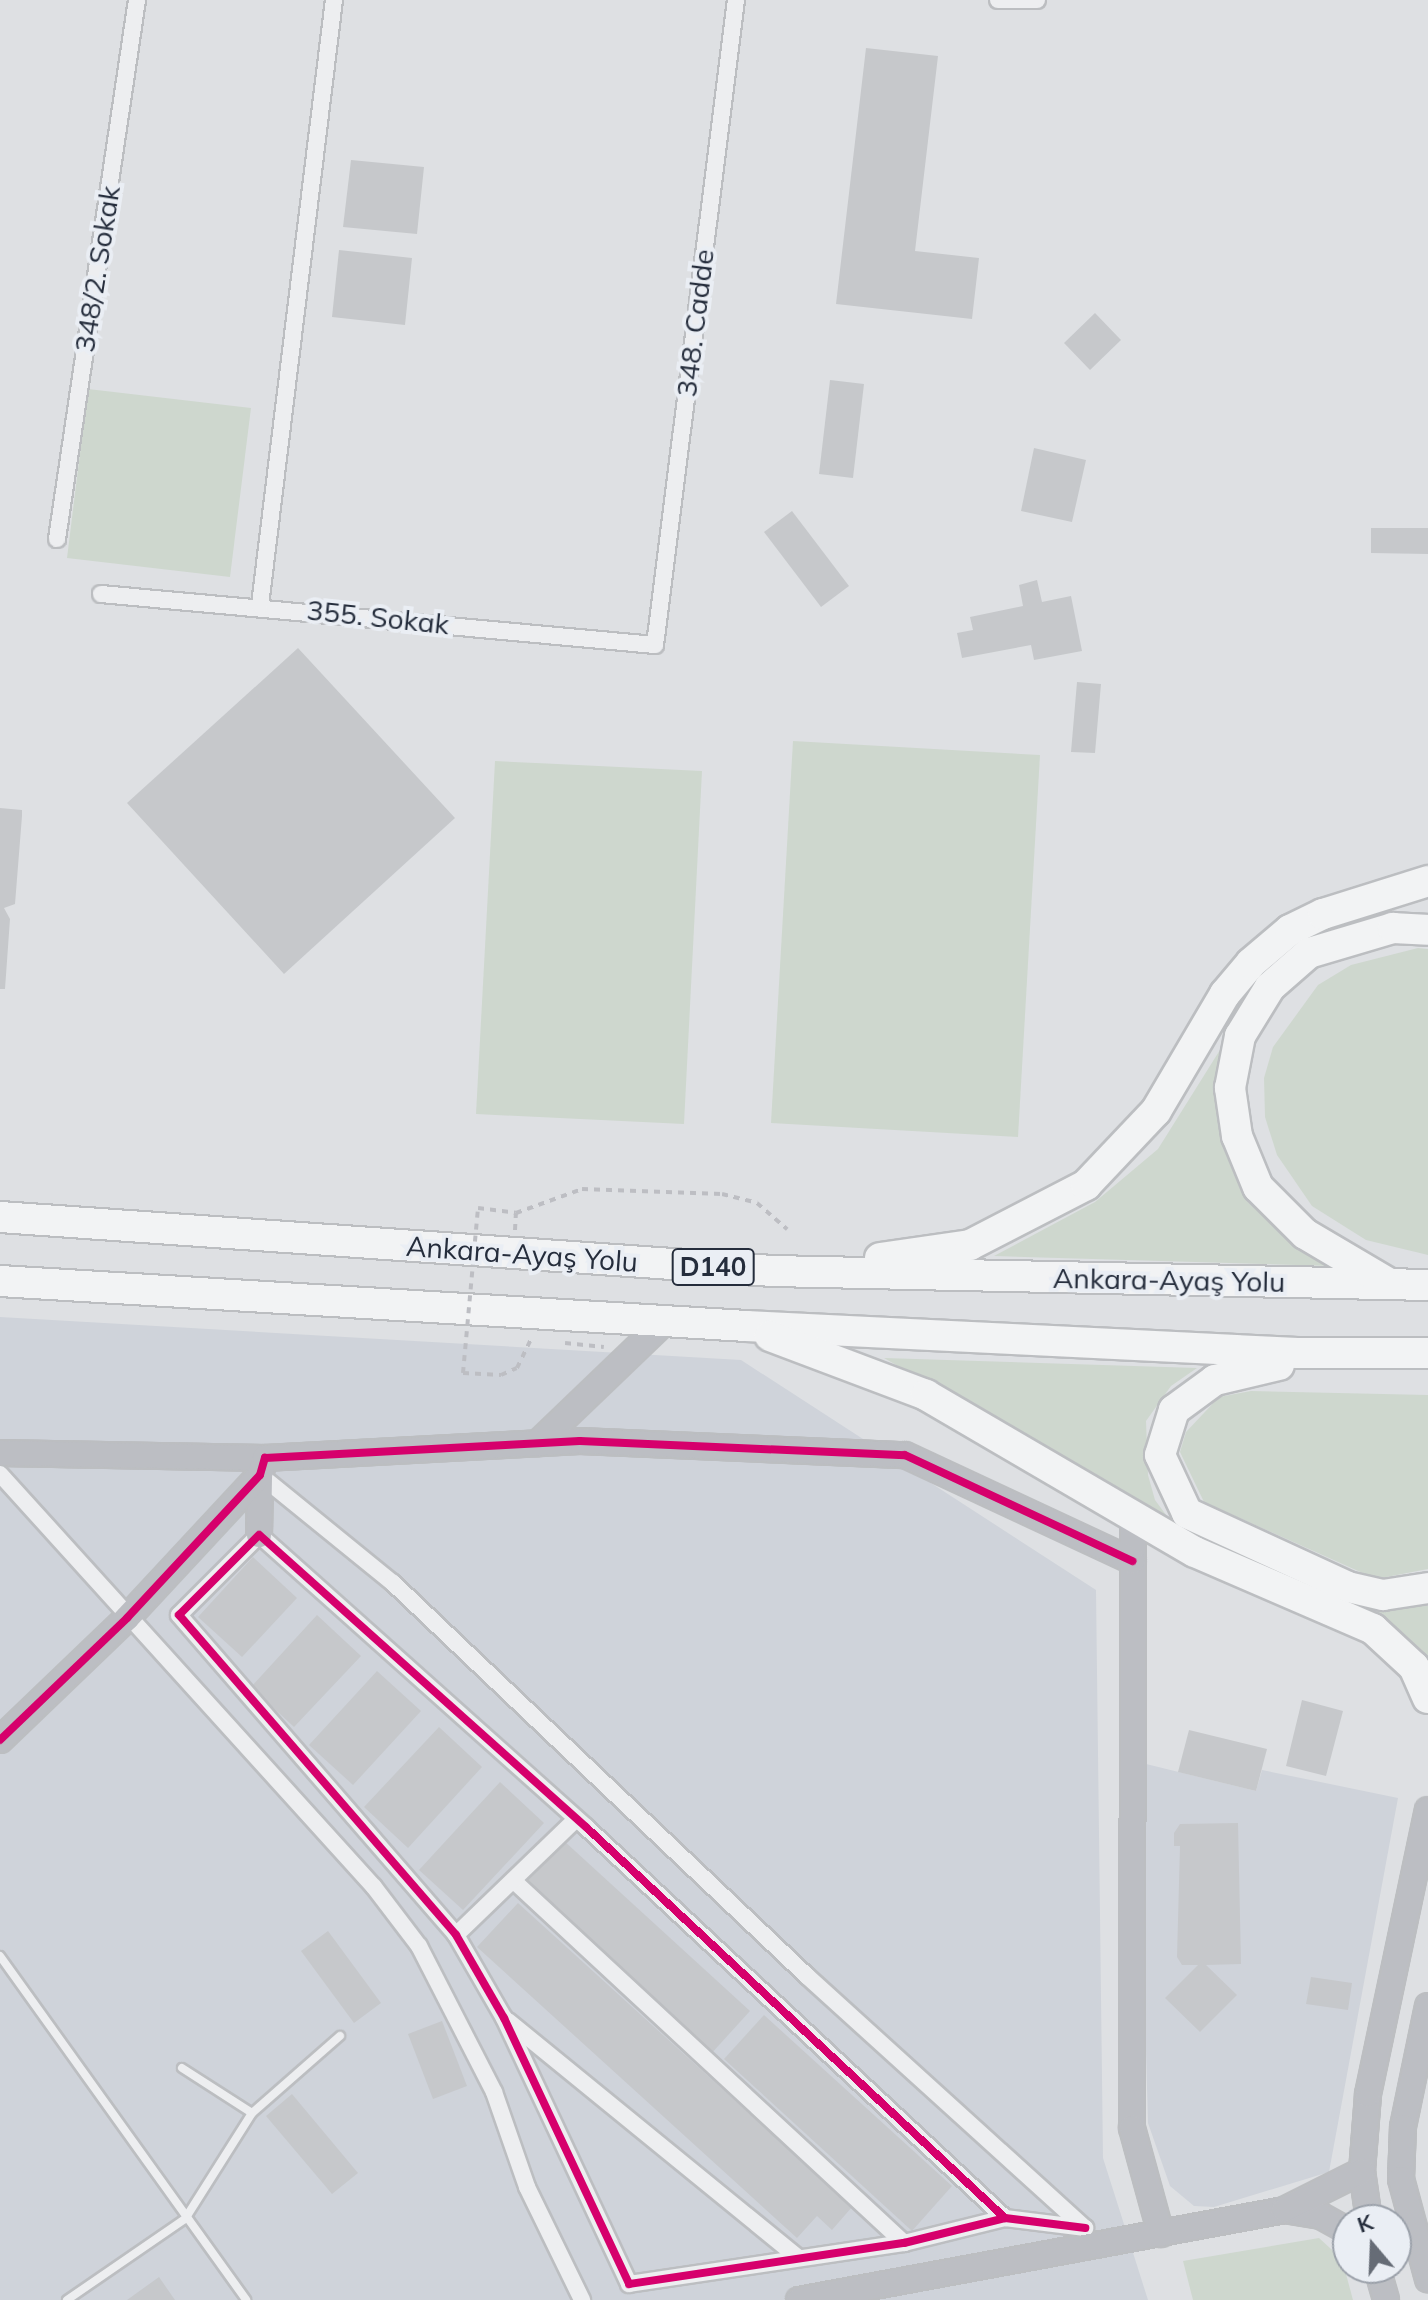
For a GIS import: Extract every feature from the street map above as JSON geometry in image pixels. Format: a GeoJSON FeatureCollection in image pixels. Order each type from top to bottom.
{"type":"FeatureCollection","features":[{"type":"Feature","properties":{"kind":"highway"},"geometry":{"type":"LineString","coordinates":[[772,1271],[970,1245],[1032,1218],[1086,1185],[1126,1149],[1156,1111],[1225,994],[1261,954],[1323,914],[1428,881]]}},
{"type":"Feature","properties":{"kind":"highway"},"geometry":{"type":"LineString","coordinates":[[1389,1284],[1305,1234],[1258,1187],[1237,1136],[1230,1088],[1240,1036],[1270,987],[1309,953],[1393,928],[1428,930]]}},
{"type":"Feature","properties":{"kind":"highway","name":"Ankara-Ayaş Yolu"},"geometry":{"type":"LineString","coordinates":[[0,1217],[772,1271],[1428,1285]]}},
{"type":"Feature","properties":{"kind":"highway","name":"Ankara-Ayaş Yolu"},"geometry":{"type":"LineString","coordinates":[[0,1281],[746,1326],[1428,1353]]}},
{"type":"Feature","properties":{"kind":"highway"},"geometry":{"type":"LineString","coordinates":[[746,1326],[926,1395],[1195,1552],[1373,1629],[1414,1667],[1428,1698]]}},
{"type":"Feature","properties":{"kind":"highway"},"geometry":{"type":"LineString","coordinates":[[1378,1352],[1245,1369],[1215,1380],[1174,1410],[1160,1455],[1187,1513],[1211,1528],[1348,1587],[1383,1595],[1428,1588]]}},
{"type":"Feature","properties":{"kind":"street","name":"348/2. Sokak"},"geometry":{"type":"LineString","coordinates":[[57,539],[137,0]]}},
{"type":"Feature","properties":{"kind":"street"},"geometry":{"type":"LineString","coordinates":[[260,605],[334,0]]}},
{"type":"Feature","properties":{"kind":"street","name":"348. Cadde"},"geometry":{"type":"LineString","coordinates":[[655,645],[736,0]]}},
{"type":"Feature","properties":{"kind":"street"},"geometry":{"type":"LineString","coordinates":[[998,0],[1037,0]]}},
{"type":"Feature","properties":{"kind":"street","name":"355. Sokak"},"geometry":{"type":"LineString","coordinates":[[101,594],[260,605],[655,645]]}},
{"type":"Feature","properties":{"kind":"street"},"geometry":{"type":"LineString","coordinates":[[538,1443],[665,1321]]}},
{"type":"Feature","properties":{"kind":"street"},"geometry":{"type":"LineString","coordinates":[[0,1453],[263,1466],[538,1443],[905,1455],[1132,1561]]}},
{"type":"Feature","properties":{"kind":"street"},"geometry":{"type":"LineString","coordinates":[[263,1466],[259,1535],[179,1615],[456,1935],[504,2018],[629,2284],[904,2243],[1005,2218],[1085,2228]]}},
{"type":"Feature","properties":{"kind":"street"},"geometry":{"type":"LineString","coordinates":[[0,1740],[127,1618],[263,1466]]}},
{"type":"Feature","properties":{"kind":"street"},"geometry":{"type":"LineString","coordinates":[[263,1466],[393,1583],[807,1976],[1103,2247]]}},
{"type":"Feature","properties":{"kind":"street"},"geometry":{"type":"LineString","coordinates":[[0,1474],[127,1618],[374,1887],[419,1946],[494,2092],[527,2187],[582,2300]]}},
{"type":"Feature","properties":{"kind":"street"},"geometry":{"type":"LineString","coordinates":[[1133,1516],[1132,2128],[1161,2234]]}},
{"type":"Feature","properties":{"kind":"street"},"geometry":{"type":"LineString","coordinates":[[259,1535],[576,1819],[1005,2218]]}},
{"type":"Feature","properties":{"kind":"street"},"geometry":{"type":"LineString","coordinates":[[1367,2204],[1362,2171],[1368,2094],[1428,1810]]}},
{"type":"Feature","properties":{"kind":"street"},"geometry":{"type":"LineString","coordinates":[[456,1935],[515,1882],[576,1819]]}},
{"type":"Feature","properties":{"kind":"street"},"geometry":{"type":"LineString","coordinates":[[515,1882],[904,2243]]}},
{"type":"Feature","properties":{"kind":"street"},"geometry":{"type":"LineString","coordinates":[[1425,2270],[1401,2179],[1403,2127],[1428,2006]]}},
{"type":"Feature","properties":{"kind":"street"},"geometry":{"type":"LineString","coordinates":[[504,2018],[799,2258]]}},
{"type":"Feature","properties":{"kind":"street"},"geometry":{"type":"LineString","coordinates":[[1403,2127],[1428,2113]]}},
{"type":"Feature","properties":{"kind":"street"},"geometry":{"type":"LineString","coordinates":[[799,2300],[1103,2247],[1284,2210],[1362,2171]]}},
{"type":"Feature","properties":{"kind":"street"},"geometry":{"type":"LineString","coordinates":[[1284,2210],[1321,2216],[1332,2222]]}},
{"type":"Feature","properties":{"kind":"lane"},"geometry":{"type":"LineString","coordinates":[[0,1956],[185,2219],[246,2300]]}},
{"type":"Feature","properties":{"kind":"lane"},"geometry":{"type":"LineString","coordinates":[[67,2300],[185,2219],[252,2113],[340,2036]]}},
{"type":"Feature","properties":{"kind":"lane"},"geometry":{"type":"LineString","coordinates":[[182,2068],[252,2113]]}},
{"type":"Feature","properties":{"kind":"path"},"geometry":{"type":"LineString","coordinates":[[531,1339],[517,1368],[501,1375],[463,1373],[478,1208],[516,1213],[582,1189],[722,1194],[757,1203],[787,1229]]}},
{"type":"Feature","properties":{"kind":"shaded area"},"geometry":{"type":"Polygon","coordinates":[[[88,389],[251,408],[230,577],[67,558],[88,389]]]}},
{"type":"Feature","properties":{"kind":"shaded area"},"geometry":{"type":"Polygon","coordinates":[[[793,741],[1040,755],[1018,1137],[771,1123],[793,741]]]}},
{"type":"Feature","properties":{"kind":"shaded area"},"geometry":{"type":"Polygon","coordinates":[[[495,761],[702,771],[684,1124],[476,1114],[495,761]]]}},
{"type":"Feature","properties":{"kind":"shaded area"},"geometry":{"type":"Polygon","coordinates":[[[1418,948],[1428,949],[1428,1255],[1366,1240],[1312,1206],[1277,1155],[1265,1117],[1264,1078],[1273,1047],[1318,985],[1351,965],[1418,948]]]}},
{"type":"Feature","properties":{"kind":"shaded area"},"geometry":{"type":"Polygon","coordinates":[[[1260,986],[1231,1127],[1333,1266],[994,1256],[1095,1202],[1158,1149],[1260,986]]]}},
{"type":"Feature","properties":{"kind":"shaded area"},"geometry":{"type":"Polygon","coordinates":[[[0,1317],[741,1360],[1096,1590],[1103,2158],[1148,2300],[0,2300],[0,1317]]]}},
{"type":"Feature","properties":{"kind":"shaded area"},"geometry":{"type":"Polygon","coordinates":[[[884,1358],[1197,1368],[1171,1386],[1146,1421],[1148,1475],[1155,1500],[1172,1523],[884,1358]]]}},
{"type":"Feature","properties":{"kind":"shaded area"},"geometry":{"type":"Polygon","coordinates":[[[1251,1391],[1428,1395],[1428,1569],[1376,1579],[1204,1502],[1180,1452],[1186,1432],[1219,1397],[1251,1391]]]}},
{"type":"Feature","properties":{"kind":"shaded area"},"geometry":{"type":"Polygon","coordinates":[[[1428,1606],[1428,1662],[1395,1626],[1360,1607],[1428,1606]]]}},
{"type":"Feature","properties":{"kind":"shaded area"},"geometry":{"type":"Polygon","coordinates":[[[1138,1762],[1256,1791],[1262,1770],[1398,1798],[1329,2172],[1214,2207],[1194,2206],[1170,2186],[1148,2123],[1138,1762]]]}},
{"type":"Feature","properties":{"kind":"shaded area"},"geometry":{"type":"Polygon","coordinates":[[[1319,2238],[1332,2250],[1332,2284],[1349,2284],[1353,2300],[1193,2300],[1183,2261],[1319,2238]]]}},
{"type":"Feature","properties":{"kind":"building"},"geometry":{"type":"Polygon","coordinates":[[[866,48],[938,56],[915,251],[979,258],[972,319],[836,304],[866,48]]]}},
{"type":"Feature","properties":{"kind":"building"},"geometry":{"type":"Polygon","coordinates":[[[351,160],[424,167],[417,234],[343,227],[351,160]]]}},
{"type":"Feature","properties":{"kind":"building"},"geometry":{"type":"Polygon","coordinates":[[[339,250],[412,258],[405,325],[332,317],[339,250]]]}},
{"type":"Feature","properties":{"kind":"building"},"geometry":{"type":"Polygon","coordinates":[[[1095,313],[1121,340],[1090,370],[1064,343],[1095,313]]]}},
{"type":"Feature","properties":{"kind":"building"},"geometry":{"type":"Polygon","coordinates":[[[830,380],[864,384],[853,478],[819,474],[830,380]]]}},
{"type":"Feature","properties":{"kind":"building"},"geometry":{"type":"Polygon","coordinates":[[[1034,448],[1086,460],[1072,522],[1021,511],[1034,448]]]}},
{"type":"Feature","properties":{"kind":"building"},"geometry":{"type":"Polygon","coordinates":[[[792,511],[849,586],[821,607],[764,532],[792,511]]]}},
{"type":"Feature","properties":{"kind":"building"},"geometry":{"type":"Polygon","coordinates":[[[1371,528],[1428,528],[1428,554],[1371,553],[1371,528]]]}},
{"type":"Feature","properties":{"kind":"building"},"geometry":{"type":"Polygon","coordinates":[[[1037,580],[1042,602],[1071,596],[1082,651],[1034,660],[1031,645],[962,658],[957,633],[973,630],[970,617],[1023,606],[1019,585],[1037,580]]]}},
{"type":"Feature","properties":{"kind":"building"},"geometry":{"type":"Polygon","coordinates":[[[298,648],[455,818],[284,974],[127,803],[298,648]]]}},
{"type":"Feature","properties":{"kind":"building"},"geometry":{"type":"Polygon","coordinates":[[[1077,682],[1101,684],[1095,753],[1071,752],[1077,682]]]}},
{"type":"Feature","properties":{"kind":"building"},"geometry":{"type":"Polygon","coordinates":[[[0,808],[22,810],[15,904],[4,908],[10,919],[5,989],[0,989],[0,808]]]}},
{"type":"Feature","properties":{"kind":"building"},"geometry":{"type":"Polygon","coordinates":[[[253,1557],[297,1598],[242,1657],[198,1617],[253,1557]]]}},
{"type":"Feature","properties":{"kind":"building"},"geometry":{"type":"Polygon","coordinates":[[[317,1615],[361,1656],[294,1727],[251,1687],[317,1615]]]}},
{"type":"Feature","properties":{"kind":"building"},"geometry":{"type":"Polygon","coordinates":[[[377,1671],[421,1711],[353,1785],[309,1745],[377,1671]]]}},
{"type":"Feature","properties":{"kind":"building"},"geometry":{"type":"Polygon","coordinates":[[[1302,1700],[1343,1711],[1326,1776],[1286,1766],[1302,1700]]]}},
{"type":"Feature","properties":{"kind":"building"},"geometry":{"type":"Polygon","coordinates":[[[439,1727],[482,1767],[408,1848],[364,1807],[439,1727]]]}},
{"type":"Feature","properties":{"kind":"building"},"geometry":{"type":"Polygon","coordinates":[[[1189,1730],[1267,1749],[1256,1791],[1178,1772],[1189,1730]]]}},
{"type":"Feature","properties":{"kind":"building"},"geometry":{"type":"Polygon","coordinates":[[[500,1782],[544,1823],[463,1910],[419,1870],[500,1782]]]}},
{"type":"Feature","properties":{"kind":"building"},"geometry":{"type":"Polygon","coordinates":[[[1238,1823],[1241,1964],[1206,1965],[1237,1995],[1200,2032],[1165,1998],[1198,1965],[1182,1965],[1177,1957],[1180,1846],[1174,1846],[1174,1833],[1180,1824],[1238,1823]]]}},
{"type":"Feature","properties":{"kind":"building"},"geometry":{"type":"Polygon","coordinates":[[[563,1840],[750,2011],[710,2055],[523,1884],[563,1840]]]}},
{"type":"Feature","properties":{"kind":"building"},"geometry":{"type":"Polygon","coordinates":[[[518,1903],[852,2207],[832,2230],[817,2216],[797,2238],[477,1947],[518,1903]]]}},
{"type":"Feature","properties":{"kind":"building"},"geometry":{"type":"Polygon","coordinates":[[[328,1931],[381,2003],[354,2023],[301,1951],[328,1931]]]}},
{"type":"Feature","properties":{"kind":"building"},"geometry":{"type":"Polygon","coordinates":[[[1311,1977],[1352,1983],[1348,2010],[1306,2004],[1311,1977]]]}},
{"type":"Feature","properties":{"kind":"building"},"geometry":{"type":"Polygon","coordinates":[[[764,2015],[952,2186],[912,2231],[724,2059],[764,2015]]]}},
{"type":"Feature","properties":{"kind":"building"},"geometry":{"type":"Polygon","coordinates":[[[442,2021],[467,2086],[433,2099],[408,2034],[442,2021]]]}},
{"type":"Feature","properties":{"kind":"building"},"geometry":{"type":"Polygon","coordinates":[[[292,2094],[358,2173],[332,2194],[266,2116],[292,2094]]]}},
{"type":"Feature","properties":{"kind":"building"},"geometry":{"type":"Polygon","coordinates":[[[159,2277],[175,2300],[127,2300],[159,2277]]]}},
{"type":"Feature","properties":{"kind":"cycle path"},"geometry":{"type":"LineString","coordinates":[[0,1740],[127,1618],[260,1475],[265,1458],[580,1441],[905,1455],[1132,1561]]}},
{"type":"Feature","properties":{"kind":"cycle path"},"geometry":{"type":"LineString","coordinates":[[1005,2218],[586,1827],[259,1535],[179,1615],[456,1935],[504,2018],[629,2284],[904,2243],[1005,2218],[1085,2228]]}}]}
